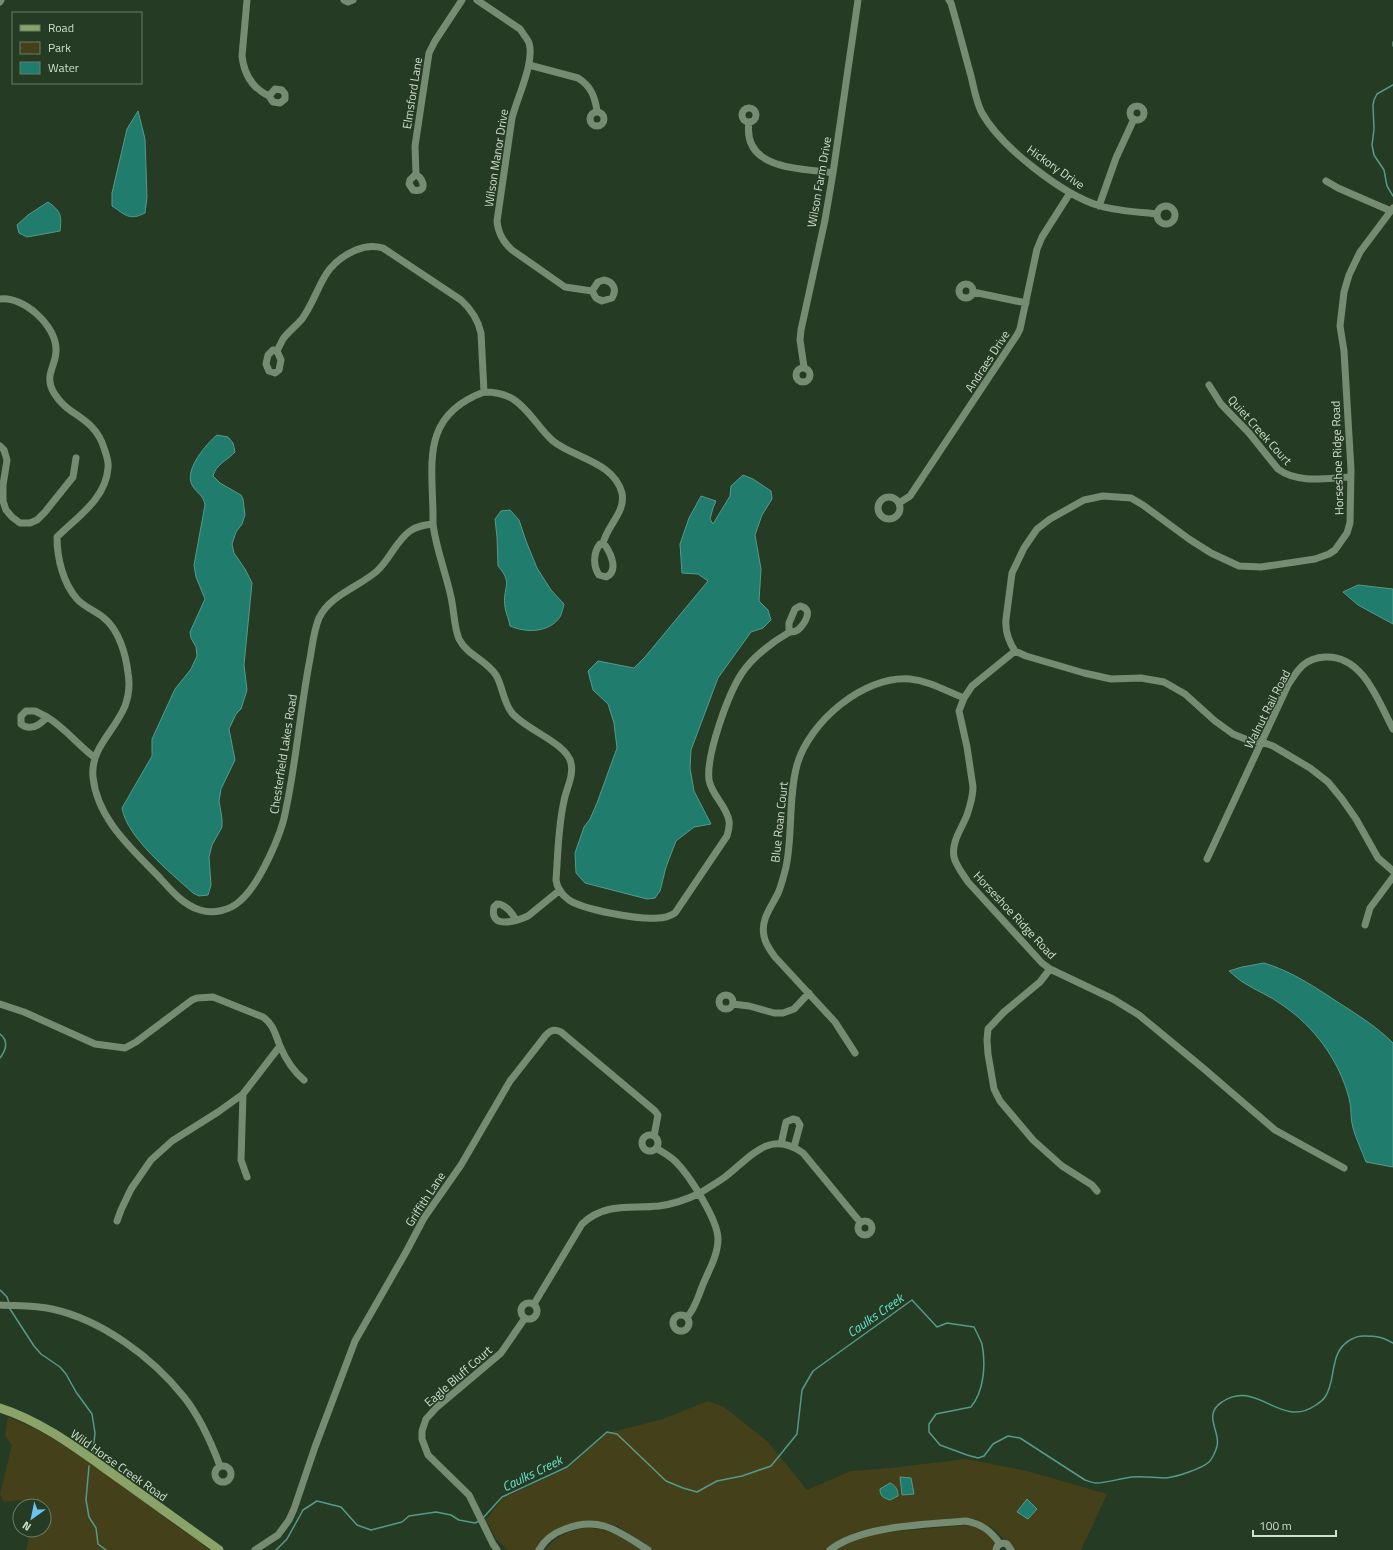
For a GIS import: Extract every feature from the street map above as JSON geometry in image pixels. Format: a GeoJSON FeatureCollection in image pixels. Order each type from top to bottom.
{"type":"FeatureCollection","features":[{"type":"Feature","properties":{"kind":"main road","name":"Wild Horse Creek Road"},"geometry":{"type":"LineString","coordinates":[[0,1408],[53,1433],[219,1550]]}},
{"type":"Feature","properties":{"kind":"street"},"geometry":{"type":"LineString","coordinates":[[248,0],[242,56],[243,64],[245,73],[254,87],[269,96]]}},
{"type":"Feature","properties":{"kind":"street"},"geometry":{"type":"LineString","coordinates":[[344,0],[348,2],[353,0]]}},
{"type":"Feature","properties":{"kind":"street","name":"Elmsford Lane"},"geometry":{"type":"LineString","coordinates":[[416,174],[415,146],[429,53],[435,41],[462,0]]}},
{"type":"Feature","properties":{"kind":"street","name":"Wilson Manor Drive"},"geometry":{"type":"LineString","coordinates":[[477,0],[520,30],[529,43],[529,65],[512,118],[497,221],[498,229],[503,241],[512,250],[565,287],[592,291]]}},
{"type":"Feature","properties":{"kind":"street","name":"Wilson Farm Drive"},"geometry":{"type":"LineString","coordinates":[[804,367],[800,340],[801,330],[825,220],[858,0]]}},
{"type":"Feature","properties":{"kind":"street","name":"Hickory Drive"},"geometry":{"type":"LineString","coordinates":[[952,1],[978,104],[982,114],[995,131],[1032,167],[1070,193],[1099,206],[1157,214]]}},
{"type":"Feature","properties":{"kind":"street"},"geometry":{"type":"LineString","coordinates":[[529,65],[578,78],[583,81],[594,96],[597,111]]}},
{"type":"Feature","properties":{"kind":"street"},"geometry":{"type":"LineString","coordinates":[[1099,206],[1116,158],[1134,120]]}},
{"type":"Feature","properties":{"kind":"street"},"geometry":{"type":"LineString","coordinates":[[749,122],[748,132],[750,143],[754,150],[763,158],[776,164],[833,173]]}},
{"type":"Feature","properties":{"kind":"street"},"geometry":{"type":"LineString","coordinates":[[1326,181],[1338,188],[1392,209]]}},
{"type":"Feature","properties":{"kind":"street","name":"Andraes Drive"},"geometry":{"type":"LineString","coordinates":[[899,503],[910,496],[1017,335],[1020,329],[1037,249],[1042,237],[1070,193]]}},
{"type":"Feature","properties":{"kind":"street","name":"Horseshoe Ridge Road"},"geometry":{"type":"LineString","coordinates":[[1344,1168],[1275,1130],[1203,1068],[1134,1012],[1103,994],[1050,969],[1042,963],[968,882],[954,857],[954,848],[958,834],[967,815],[973,793],[967,747],[959,711],[964,698],[972,686],[1015,651],[1010,644],[1005,626],[1012,573],[1024,548],[1037,529],[1050,519],[1084,500],[1103,496],[1131,498],[1143,504],[1189,539],[1238,566],[1261,567],[1315,559],[1335,550],[1347,533],[1350,523],[1350,477],[1344,351],[1340,326],[1344,292],[1349,275],[1360,252],[1392,209]]}},
{"type":"Feature","properties":{"kind":"street"},"geometry":{"type":"LineString","coordinates":[[277,351],[283,339],[302,319],[328,270],[342,258],[354,251],[366,246],[376,246],[383,248],[461,300],[472,311],[481,333],[484,392]]}},
{"type":"Feature","properties":{"kind":"street"},"geometry":{"type":"LineString","coordinates":[[973,292],[1026,303]]}},
{"type":"Feature","properties":{"kind":"street","name":"Chesterfield Lakes Road"},"geometry":{"type":"LineString","coordinates":[[0,299],[11,299],[31,308],[51,332],[56,347],[54,363],[50,373],[50,382],[53,392],[60,401],[96,429],[102,440],[108,459],[108,471],[104,485],[96,499],[57,537],[57,552],[65,580],[79,601],[106,619],[120,642],[126,659],[129,676],[129,691],[124,706],[94,757],[92,768],[97,796],[108,820],[132,848],[180,900],[197,909],[212,911],[228,909],[239,902],[260,874],[270,854],[286,811],[303,698],[319,619],[328,606],[376,571],[408,532],[416,528],[433,524]]}},
{"type":"Feature","properties":{"kind":"street","name":"Quiet Creek Court"},"geometry":{"type":"LineString","coordinates":[[1209,385],[1221,404],[1249,433],[1278,469],[1284,474],[1303,478],[1350,477]]}},
{"type":"Feature","properties":{"kind":"street"},"geometry":{"type":"LineString","coordinates":[[603,544],[605,536],[617,516],[622,503],[622,493],[611,476],[598,465],[565,449],[554,441],[546,434],[528,412],[512,398],[496,392],[484,392],[459,404],[440,425],[434,438],[431,467],[433,524],[451,596],[459,639],[472,654],[490,667],[496,675],[512,713],[527,726],[562,749],[570,758],[572,764],[571,775],[564,802],[556,880],[560,890],[570,900],[577,904],[623,915],[657,918],[668,916],[675,912],[727,836],[730,822],[726,812],[714,793],[709,777],[713,749],[728,698],[742,672],[752,660],[764,649],[789,632]]}},
{"type":"Feature","properties":{"kind":"street"},"geometry":{"type":"LineString","coordinates":[[0,446],[4,450],[7,460],[3,485],[6,510],[20,523],[30,523],[37,520],[45,512],[73,477],[76,458]]}},
{"type":"Feature","properties":{"kind":"street"},"geometry":{"type":"LineString","coordinates":[[1015,651],[1026,656],[1090,675],[1111,679],[1141,678],[1164,682],[1185,694],[1215,721],[1233,734],[1250,741],[1262,742],[1273,746],[1299,761],[1328,783],[1342,799],[1356,819],[1378,858],[1393,871]]}},
{"type":"Feature","properties":{"kind":"street","name":"Walnut Rail Road"},"geometry":{"type":"LineString","coordinates":[[1207,859],[1288,685],[1298,670],[1305,663],[1322,657],[1334,657],[1355,666],[1367,680],[1393,728]]}},
{"type":"Feature","properties":{"kind":"street","name":"Blue Roan Court"},"geometry":{"type":"LineString","coordinates":[[856,1053],[835,1022],[771,951],[767,945],[763,930],[766,917],[779,891],[786,867],[797,766],[804,747],[820,725],[836,708],[848,698],[879,683],[895,679],[910,679],[925,682],[964,698]]}},
{"type":"Feature","properties":{"kind":"street"},"geometry":{"type":"LineString","coordinates":[[47,717],[55,721],[80,747],[94,757]]}},
{"type":"Feature","properties":{"kind":"street"},"geometry":{"type":"LineString","coordinates":[[1365,925],[1370,908],[1393,877]]}},
{"type":"Feature","properties":{"kind":"street"},"geometry":{"type":"LineString","coordinates":[[516,920],[528,916],[560,890]]}},
{"type":"Feature","properties":{"kind":"street"},"geometry":{"type":"LineString","coordinates":[[1050,969],[1040,982],[1004,1012],[988,1029],[988,1054],[994,1089],[1000,1101],[1033,1140],[1062,1166],[1092,1185],[1097,1191]]}},
{"type":"Feature","properties":{"kind":"street"},"geometry":{"type":"LineString","coordinates":[[732,1004],[749,1006],[774,1013],[783,1013],[794,1009],[809,993]]}},
{"type":"Feature","properties":{"kind":"street"},"geometry":{"type":"LineString","coordinates":[[2,1005],[24,1012],[95,1044],[125,1048],[136,1042],[192,1000],[197,998],[213,997],[262,1017],[268,1021],[274,1029],[280,1046],[292,1070],[304,1080]]}},
{"type":"Feature","properties":{"kind":"street","name":"Griffith Lane"},"geometry":{"type":"LineString","coordinates":[[255,1550],[278,1535],[289,1520],[355,1341],[424,1218],[461,1165],[510,1081],[546,1035],[551,1030],[555,1029],[561,1032],[655,1112],[658,1115],[654,1136]]}},
{"type":"Feature","properties":{"kind":"street"},"geometry":{"type":"LineString","coordinates":[[117,1221],[131,1190],[151,1160],[172,1141],[218,1112],[243,1094],[280,1046]]}},
{"type":"Feature","properties":{"kind":"street"},"geometry":{"type":"LineString","coordinates":[[243,1094],[241,1160],[247,1177]]}},
{"type":"Feature","properties":{"kind":"street"},"geometry":{"type":"LineString","coordinates":[[781,1144],[786,1122],[793,1119],[797,1120],[800,1125],[794,1147]]}},
{"type":"Feature","properties":{"kind":"street"},"geometry":{"type":"LineString","coordinates":[[646,1136],[654,1136],[657,1141],[656,1148],[649,1151],[645,1149],[642,1145],[642,1140],[646,1136]]}},
{"type":"Feature","properties":{"kind":"street","name":"Eagle Bluff Court"},"geometry":{"type":"LineString","coordinates":[[534,1304],[582,1224],[593,1214],[606,1209],[664,1205],[699,1193],[725,1176],[761,1147],[781,1144],[794,1147],[806,1157],[860,1222]]}},
{"type":"Feature","properties":{"kind":"street"},"geometry":{"type":"LineString","coordinates":[[656,1148],[675,1161],[693,1183],[713,1222],[717,1234],[717,1248],[696,1303],[687,1317]]}},
{"type":"Feature","properties":{"kind":"street","name":"Eagle Bluff Court"},"geometry":{"type":"LineString","coordinates":[[529,1303],[534,1304],[536,1308],[536,1315],[529,1319],[525,1318],[521,1314],[522,1306],[529,1303]]}},
{"type":"Feature","properties":{"kind":"street"},"geometry":{"type":"LineString","coordinates":[[1,1305],[51,1309],[68,1313],[98,1326],[137,1350],[158,1368],[184,1397],[205,1431],[220,1466]]}},
{"type":"Feature","properties":{"kind":"street","name":"Eagle Bluff Court"},"geometry":{"type":"LineString","coordinates":[[495,1547],[469,1495],[428,1456],[422,1439],[423,1424],[437,1407],[501,1353],[525,1318]]}},
{"type":"Feature","properties":{"kind":"street"},"geometry":{"type":"LineString","coordinates":[[830,1550],[842,1542],[873,1531],[966,1521],[977,1523],[988,1530],[998,1547],[1007,1544],[1011,1550]]}},
{"type":"Feature","properties":{"kind":"street"},"geometry":{"type":"LineString","coordinates":[[539,1550],[556,1532],[588,1523],[598,1523],[615,1529],[648,1550]]}},
{"type":"Feature","properties":{"kind":"green space"},"geometry":{"type":"Polygon","coordinates":[[[708,1401],[724,1407],[768,1442],[807,1490],[851,1471],[966,1459],[1027,1471],[1107,1494],[1081,1550],[1014,1550],[1011,1543],[1004,1539],[993,1528],[976,1519],[966,1518],[873,1528],[856,1532],[825,1550],[654,1550],[617,1526],[596,1521],[574,1523],[537,1550],[508,1550],[497,1540],[486,1520],[503,1498],[568,1468],[605,1434],[663,1419],[708,1401]]]}},
{"type":"Feature","properties":{"kind":"green space"},"geometry":{"type":"Polygon","coordinates":[[[8,1417],[40,1431],[75,1452],[210,1550],[26,1550],[29,1538],[52,1538],[52,1498],[12,1498],[12,1501],[4,1502],[0,1494],[12,1445],[5,1436],[8,1417]]]}},
{"type":"Feature","properties":{"kind":"green space"},"geometry":{"type":"Polygon","coordinates":[[[967,1525],[976,1527],[988,1533],[996,1544],[993,1550],[835,1550],[870,1534],[967,1525]]]}},
{"type":"Feature","properties":{"kind":"green space"},"geometry":{"type":"Polygon","coordinates":[[[585,1528],[608,1531],[642,1550],[545,1550],[549,1545],[563,1535],[585,1528]]]}},
{"type":"Feature","properties":{"kind":"water"},"geometry":{"type":"Polygon","coordinates":[[[138,111],[145,139],[147,197],[145,213],[131,217],[112,206],[112,193],[127,129],[138,111]]]}},
{"type":"Feature","properties":{"kind":"water"},"geometry":{"type":"Polygon","coordinates":[[[48,202],[56,208],[60,214],[60,231],[27,237],[19,233],[17,225],[28,215],[48,202]]]}},
{"type":"Feature","properties":{"kind":"water"},"geometry":{"type":"Polygon","coordinates":[[[217,435],[228,437],[233,443],[235,452],[219,465],[213,476],[220,483],[241,495],[243,499],[245,515],[242,524],[236,532],[232,544],[234,553],[245,569],[252,583],[244,665],[247,690],[241,709],[236,714],[229,729],[235,760],[221,789],[219,801],[222,827],[212,845],[209,857],[211,885],[208,895],[199,896],[193,893],[173,876],[141,843],[132,831],[122,808],[152,756],[152,739],[175,689],[191,669],[197,656],[196,647],[191,638],[190,632],[205,599],[196,577],[194,565],[205,505],[203,498],[194,488],[190,479],[193,465],[197,458],[207,444],[217,435]]]}},
{"type":"Feature","properties":{"kind":"water"},"geometry":{"type":"Polygon","coordinates":[[[743,475],[753,479],[771,491],[772,499],[762,515],[755,535],[761,569],[759,601],[768,610],[771,620],[763,628],[751,632],[718,678],[691,750],[690,768],[694,791],[711,824],[694,827],[676,841],[666,867],[660,891],[655,898],[647,899],[585,883],[576,873],[575,853],[584,827],[590,819],[597,803],[617,748],[614,723],[608,704],[593,690],[588,671],[598,661],[634,668],[645,657],[708,581],[698,574],[682,573],[680,544],[689,518],[701,496],[716,501],[710,519],[713,524],[730,496],[731,486],[743,475]]]}},
{"type":"Feature","properties":{"kind":"water"},"geometry":{"type":"Polygon","coordinates":[[[510,510],[519,520],[537,568],[551,590],[564,604],[560,617],[544,629],[523,630],[510,626],[504,600],[506,586],[505,577],[498,566],[495,519],[501,511],[510,510]]]}},
{"type":"Feature","properties":{"kind":"water"},"geometry":{"type":"Polygon","coordinates":[[[1358,585],[1393,589],[1393,624],[1358,605],[1343,592],[1358,585]]]}},
{"type":"Feature","properties":{"kind":"water"},"geometry":{"type":"Polygon","coordinates":[[[1264,963],[1284,970],[1312,985],[1367,1022],[1393,1043],[1393,1167],[1366,1162],[1353,1128],[1350,1102],[1345,1084],[1332,1057],[1314,1033],[1281,1004],[1244,983],[1229,971],[1264,963]]]}},
{"type":"Feature","properties":{"kind":"water"},"geometry":{"type":"Polygon","coordinates":[[[900,1477],[911,1478],[914,1494],[902,1495],[900,1477]]]}},
{"type":"Feature","properties":{"kind":"water"},"geometry":{"type":"Polygon","coordinates":[[[890,1483],[896,1488],[898,1496],[890,1500],[882,1496],[880,1489],[890,1483]]]}},
{"type":"Feature","properties":{"kind":"water"},"geometry":{"type":"Polygon","coordinates":[[[1027,1499],[1037,1509],[1028,1519],[1017,1512],[1027,1499]]]}},
{"type":"Feature","properties":{"kind":"waterway"},"geometry":{"type":"LineString","coordinates":[[1393,85],[1377,94],[1374,100],[1374,129],[1372,145],[1374,155],[1384,170],[1387,186],[1393,196]]}},
{"type":"Feature","properties":{"kind":"waterway"},"geometry":{"type":"LineString","coordinates":[[0,1034],[6,1043],[4,1052],[0,1058]]}},
{"type":"Feature","properties":{"kind":"waterway"},"geometry":{"type":"LineString","coordinates":[[0,1290],[7,1297],[9,1303]]}},
{"type":"Feature","properties":{"kind":"waterway","name":"Caulks Creek"},"geometry":{"type":"LineString","coordinates":[[483,1518],[502,1497],[567,1467],[607,1432],[617,1434],[666,1481],[697,1492],[717,1481],[742,1476],[771,1466],[797,1434],[802,1390],[813,1371],[912,1300],[937,1327],[947,1323],[974,1327],[982,1344],[984,1369],[981,1386],[975,1401],[971,1407],[936,1414],[929,1424],[929,1432],[940,1445],[978,1458],[984,1456],[993,1444],[1008,1436],[1020,1438],[1085,1480],[1095,1483],[1133,1477],[1166,1478],[1195,1470],[1209,1462],[1214,1455],[1218,1441],[1213,1412],[1222,1402],[1235,1396],[1246,1396],[1291,1412],[1303,1411],[1316,1405],[1325,1397],[1329,1390],[1338,1352],[1343,1345],[1355,1337],[1360,1336],[1382,1338],[1393,1343]]}},
{"type":"Feature","properties":{"kind":"waterway"},"geometry":{"type":"LineString","coordinates":[[10,1309],[34,1346],[41,1354],[60,1367],[66,1374],[76,1392],[92,1414],[95,1433],[93,1452]]}},
{"type":"Feature","properties":{"kind":"waterway"},"geometry":{"type":"LineString","coordinates":[[89,1466],[86,1500],[89,1517],[96,1528],[98,1544],[106,1550]]}},
{"type":"Feature","properties":{"kind":"waterway","name":"Caulks Creek"},"geometry":{"type":"LineString","coordinates":[[276,1550],[287,1539],[303,1510],[317,1501],[341,1507],[357,1525],[371,1530],[402,1522],[409,1516],[436,1512],[451,1515],[459,1520],[475,1523],[479,1521]]}}]}
